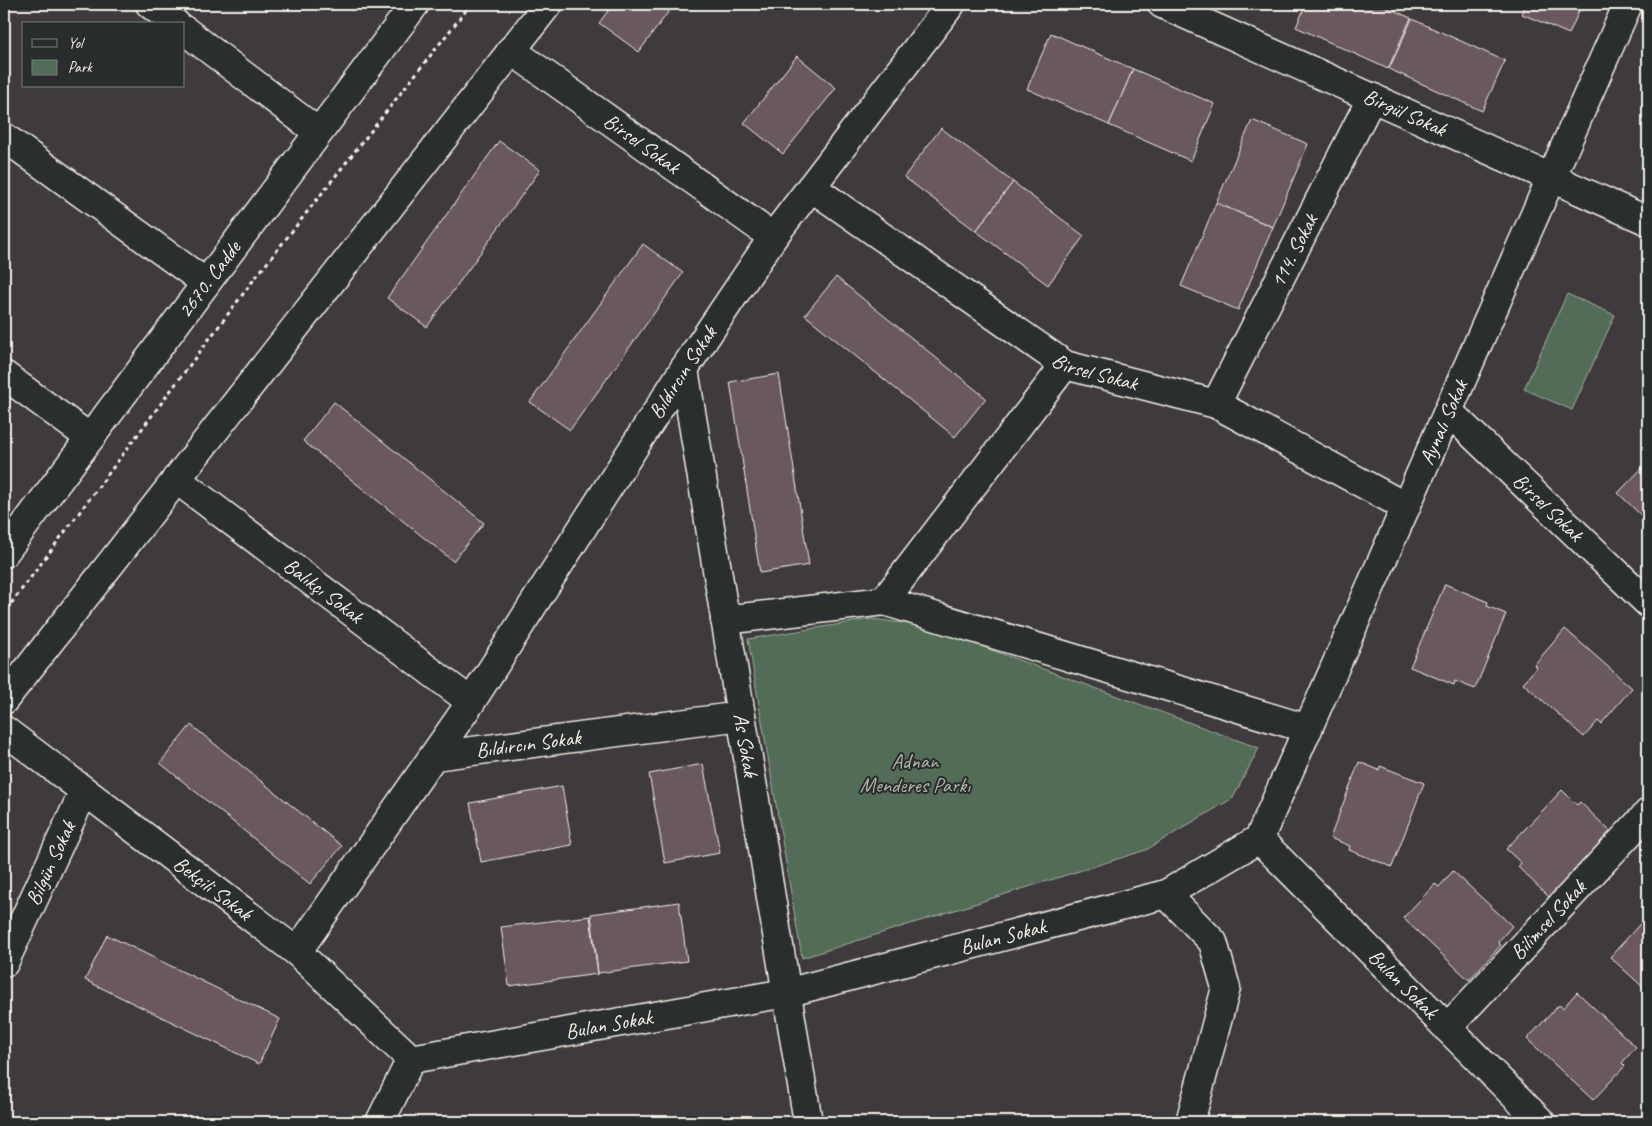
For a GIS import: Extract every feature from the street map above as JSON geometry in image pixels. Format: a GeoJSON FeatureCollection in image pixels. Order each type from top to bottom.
{"type":"FeatureCollection","features":[{"type":"Feature","properties":{"kind":"street"},"geometry":{"type":"LineString","coordinates":[[150,4],[173,22]]}},
{"type":"Feature","properties":{"kind":"street","name":"2670. Cadde"},"geometry":{"type":"LineString","coordinates":[[4,553],[415,4]]}},
{"type":"Feature","properties":{"kind":"street"},"geometry":{"type":"LineString","coordinates":[[4,700],[548,4]]}},
{"type":"Feature","properties":{"kind":"street","name":"Bıldırcın Sokak"},"geometry":{"type":"LineString","coordinates":[[297,952],[471,702],[684,369],[773,237],[951,4]]}},
{"type":"Feature","properties":{"kind":"street","name":"Birgül Sokak"},"geometry":{"type":"LineString","coordinates":[[1162,4],[1648,221]]}},
{"type":"Feature","properties":{"kind":"street","name":"Aynalı Sokak"},"geometry":{"type":"LineString","coordinates":[[1259,839],[1628,4]]}},
{"type":"Feature","properties":{"kind":"street"},"geometry":{"type":"LineString","coordinates":[[185,31],[318,132]]}},
{"type":"Feature","properties":{"kind":"street","name":"Birsel Sokak"},"geometry":{"type":"LineString","coordinates":[[511,50],[773,237]]}},
{"type":"Feature","properties":{"kind":"street","name":"114. Sokak"},"geometry":{"type":"LineString","coordinates":[[1216,404],[1372,98]]}},
{"type":"Feature","properties":{"kind":"street"},"geometry":{"type":"LineString","coordinates":[[4,137],[206,283]]}},
{"type":"Feature","properties":{"kind":"street","name":"Birsel Sokak"},"geometry":{"type":"LineString","coordinates":[[811,187],[1065,365],[1216,404],[1406,507]]}},
{"type":"Feature","properties":{"kind":"street"},"geometry":{"type":"LineString","coordinates":[[884,602],[1065,365]]}},
{"type":"Feature","properties":{"kind":"street","name":"As Sokak"},"geometry":{"type":"LineString","coordinates":[[684,369],[808,1122]]}},
{"type":"Feature","properties":{"kind":"street"},"geometry":{"type":"LineString","coordinates":[[4,375],[90,438]]}},
{"type":"Feature","properties":{"kind":"street","name":"Birsel Sokak"},"geometry":{"type":"LineString","coordinates":[[1448,411],[1648,603]]}},
{"type":"Feature","properties":{"kind":"street","name":"Balıkçı Sokak"},"geometry":{"type":"LineString","coordinates":[[176,479],[471,702]]}},
{"type":"Feature","properties":{"kind":"street"},"geometry":{"type":"LineString","coordinates":[[725,620],[884,602],[1308,729]]}},
{"type":"Feature","properties":{"kind":"street","name":"Bıldırcın Sokak"},"geometry":{"type":"LineString","coordinates":[[434,756],[741,716]]}},
{"type":"Feature","properties":{"kind":"street","name":"Bekçili Sokak"},"geometry":{"type":"LineString","coordinates":[[4,730],[297,952],[411,1059]]}},
{"type":"Feature","properties":{"kind":"street","name":"Bilgün Sokak"},"geometry":{"type":"LineString","coordinates":[[4,963],[84,791]]}},
{"type":"Feature","properties":{"kind":"street","name":"Bilimsel Sokak"},"geometry":{"type":"LineString","coordinates":[[1447,1028],[1648,813]]}},
{"type":"Feature","properties":{"kind":"street","name":"Bulan Sokak"},"geometry":{"type":"LineString","coordinates":[[411,1059],[786,993],[1166,894],[1259,839],[1541,1122]]}},
{"type":"Feature","properties":{"kind":"street"},"geometry":{"type":"LineString","coordinates":[[1166,894],[1213,942],[1226,988],[1190,1122]]}},
{"type":"Feature","properties":{"kind":"street"},"geometry":{"type":"LineString","coordinates":[[380,1122],[411,1059]]}},
{"type":"Feature","properties":{"kind":"path"},"geometry":{"type":"LineString","coordinates":[[4,606],[10,605],[252,282],[471,4]]}},
{"type":"Feature","properties":{"kind":"green space"},"geometry":{"type":"Polygon","coordinates":[[[1567,294],[1615,315],[1572,410],[1524,389],[1567,294]]]}},
{"type":"Feature","properties":{"kind":"green space","name":"Adnan Menderes Parkı"},"geometry":{"type":"Polygon","coordinates":[[[872,619],[926,626],[1259,748],[1233,798],[1146,850],[802,958],[748,639],[872,619]]]}},
{"type":"Feature","properties":{"kind":"building"},"geometry":{"type":"Polygon","coordinates":[[[613,4],[674,4],[639,52],[599,23],[613,4]]]}},
{"type":"Feature","properties":{"kind":"building"},"geometry":{"type":"Polygon","coordinates":[[[1306,4],[1379,4],[1411,18],[1388,69],[1296,27],[1306,4]]]}},
{"type":"Feature","properties":{"kind":"building"},"geometry":{"type":"Polygon","coordinates":[[[1526,4],[1582,4],[1569,34],[1522,14],[1526,4]]]}},
{"type":"Feature","properties":{"kind":"building"},"geometry":{"type":"Polygon","coordinates":[[[1412,19],[1505,61],[1482,111],[1389,69],[1412,19]]]}},
{"type":"Feature","properties":{"kind":"building"},"geometry":{"type":"Polygon","coordinates":[[[1051,33],[1133,69],[1109,125],[1027,89],[1051,33]]]}},
{"type":"Feature","properties":{"kind":"building"},"geometry":{"type":"Polygon","coordinates":[[[797,56],[836,88],[783,154],[744,123],[797,56]]]}},
{"type":"Feature","properties":{"kind":"building"},"geometry":{"type":"Polygon","coordinates":[[[1133,69],[1215,104],[1191,161],[1109,125],[1133,69]]]}},
{"type":"Feature","properties":{"kind":"building"},"geometry":{"type":"Polygon","coordinates":[[[1252,120],[1308,144],[1273,227],[1216,203],[1252,120]]]}},
{"type":"Feature","properties":{"kind":"building"},"geometry":{"type":"Polygon","coordinates":[[[941,128],[1013,182],[976,231],[904,177],[941,128]]]}},
{"type":"Feature","properties":{"kind":"building"},"geometry":{"type":"Polygon","coordinates":[[[499,141],[540,170],[427,327],[387,298],[499,141]]]}},
{"type":"Feature","properties":{"kind":"building"},"geometry":{"type":"Polygon","coordinates":[[[1013,182],[1084,236],[1048,285],[976,231],[1013,182]]]}},
{"type":"Feature","properties":{"kind":"building"},"geometry":{"type":"Polygon","coordinates":[[[1216,203],[1273,227],[1238,310],[1181,286],[1216,203]]]}},
{"type":"Feature","properties":{"kind":"building"},"geometry":{"type":"Polygon","coordinates":[[[643,244],[683,273],[570,430],[530,402],[643,244]]]}},
{"type":"Feature","properties":{"kind":"building"},"geometry":{"type":"Polygon","coordinates":[[[836,277],[986,398],[955,437],[805,315],[836,277]]]}},
{"type":"Feature","properties":{"kind":"building"},"geometry":{"type":"Polygon","coordinates":[[[779,374],[809,565],[760,573],[730,382],[779,374]]]}},
{"type":"Feature","properties":{"kind":"building"},"geometry":{"type":"Polygon","coordinates":[[[334,402],[484,523],[453,561],[303,441],[334,402]]]}},
{"type":"Feature","properties":{"kind":"building"},"geometry":{"type":"Polygon","coordinates":[[[1648,462],[1648,522],[1618,493],[1648,462]]]}},
{"type":"Feature","properties":{"kind":"building"},"geometry":{"type":"Polygon","coordinates":[[[1445,584],[1488,602],[1487,606],[1506,614],[1475,689],[1455,681],[1454,685],[1410,667],[1445,584]]]}},
{"type":"Feature","properties":{"kind":"building"},"geometry":{"type":"Polygon","coordinates":[[[1565,629],[1632,688],[1601,724],[1598,721],[1584,737],[1523,683],[1537,667],[1534,665],[1565,629]]]}},
{"type":"Feature","properties":{"kind":"building"},"geometry":{"type":"Polygon","coordinates":[[[191,725],[342,846],[310,884],[160,763],[191,725]]]}},
{"type":"Feature","properties":{"kind":"building"},"geometry":{"type":"Polygon","coordinates":[[[1359,762],[1379,770],[1380,766],[1424,783],[1392,867],[1349,850],[1350,846],[1330,838],[1359,762]]]}},
{"type":"Feature","properties":{"kind":"building"},"geometry":{"type":"Polygon","coordinates":[[[703,764],[720,853],[665,863],[649,774],[703,764]]]}},
{"type":"Feature","properties":{"kind":"building"},"geometry":{"type":"Polygon","coordinates":[[[562,786],[572,845],[481,862],[470,803],[562,786]]]}},
{"type":"Feature","properties":{"kind":"building"},"geometry":{"type":"Polygon","coordinates":[[[1562,790],[1577,805],[1580,802],[1614,835],[1552,900],[1518,867],[1521,863],[1506,849],[1562,790]]]}},
{"type":"Feature","properties":{"kind":"building"},"geometry":{"type":"Polygon","coordinates":[[[1453,871],[1512,926],[1498,942],[1501,945],[1469,980],[1403,918],[1435,884],[1439,887],[1453,871]]]}},
{"type":"Feature","properties":{"kind":"building"},"geometry":{"type":"Polygon","coordinates":[[[679,902],[687,961],[598,973],[591,914],[679,902]]]}},
{"type":"Feature","properties":{"kind":"building"},"geometry":{"type":"Polygon","coordinates":[[[1648,915],[1648,986],[1645,989],[1610,957],[1648,915]]]}},
{"type":"Feature","properties":{"kind":"building"},"geometry":{"type":"Polygon","coordinates":[[[590,916],[598,974],[509,986],[501,927],[590,916]]]}},
{"type":"Feature","properties":{"kind":"building"},"geometry":{"type":"Polygon","coordinates":[[[107,935],[280,1019],[259,1064],[85,980],[107,935]]]}},
{"type":"Feature","properties":{"kind":"building"},"geometry":{"type":"Polygon","coordinates":[[[1577,992],[1636,1047],[1622,1063],[1625,1066],[1593,1100],[1527,1039],[1559,1005],[1563,1008],[1577,992]]]}}]}
